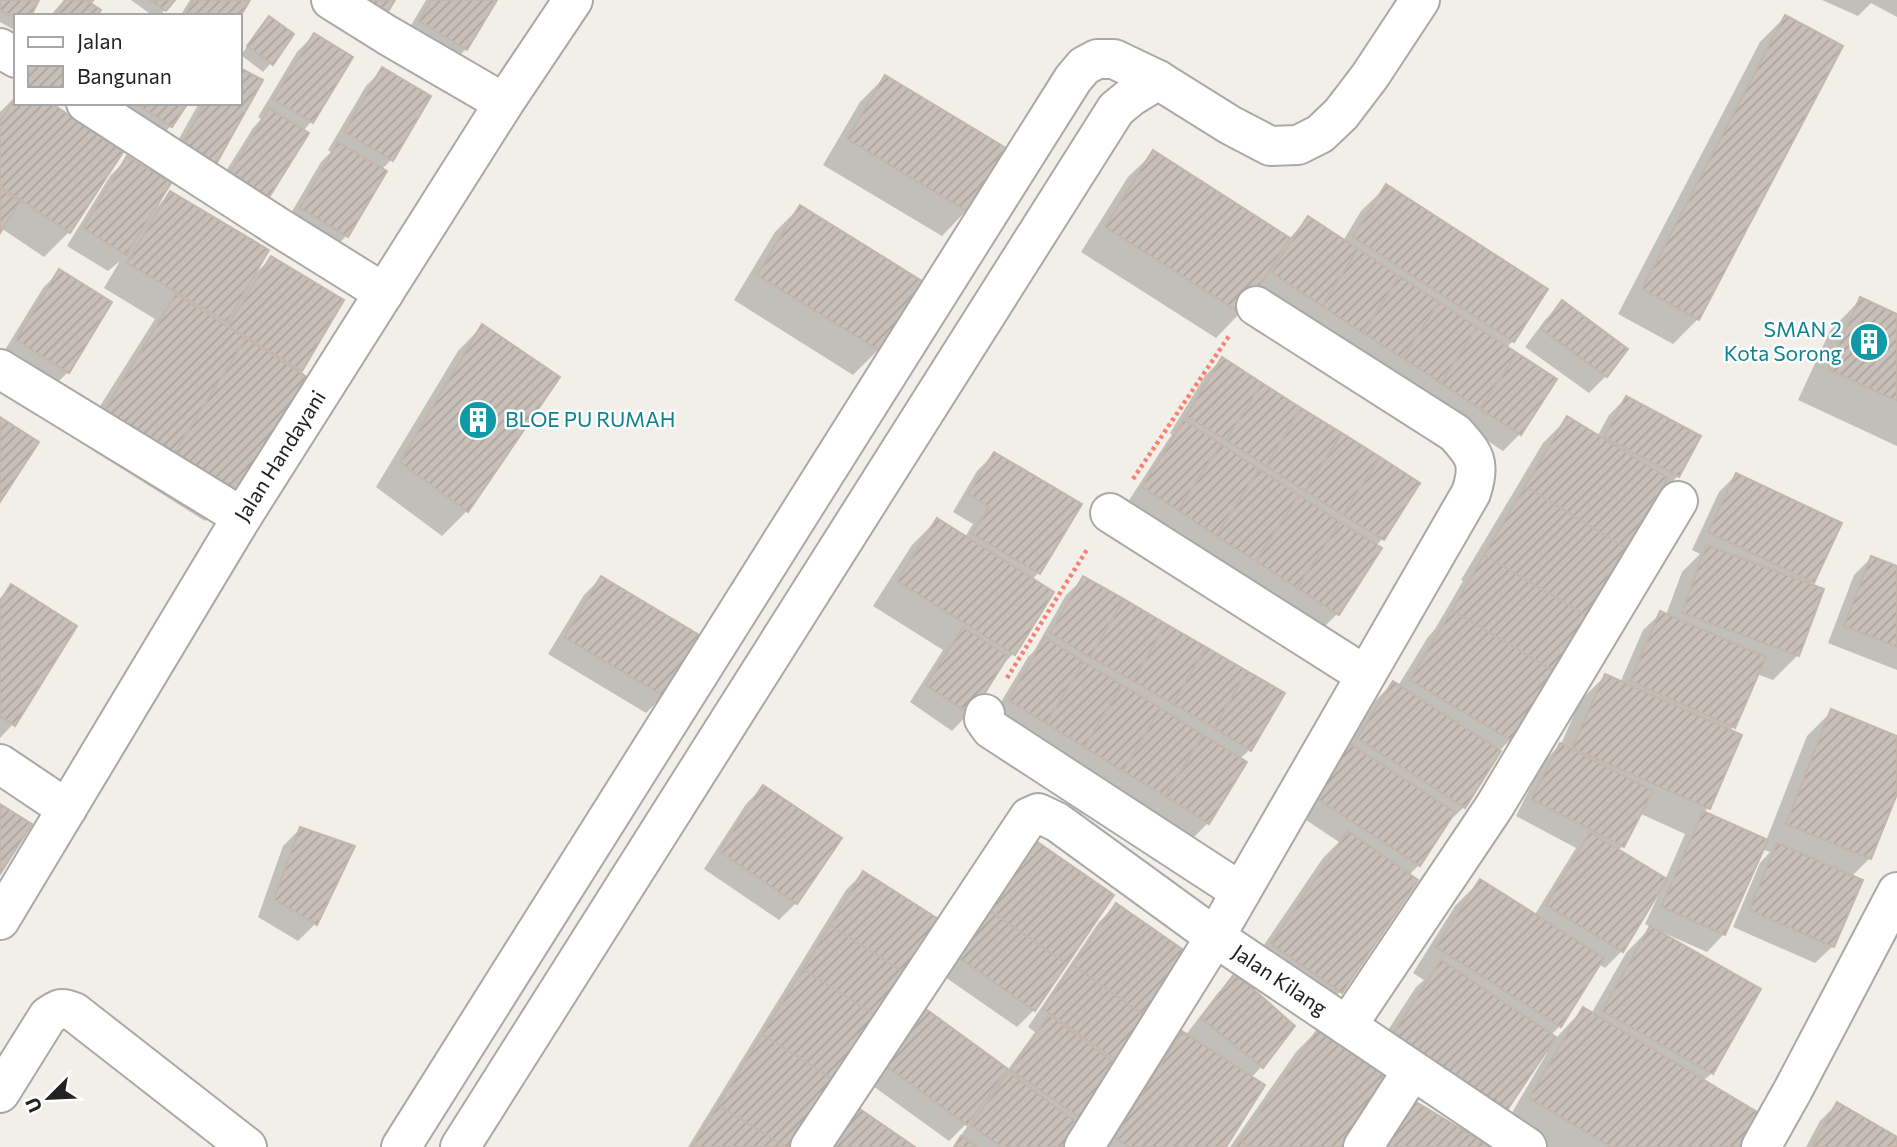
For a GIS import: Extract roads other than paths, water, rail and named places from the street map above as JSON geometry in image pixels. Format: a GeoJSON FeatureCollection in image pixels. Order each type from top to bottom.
{"type":"FeatureCollection","features":[{"type":"Feature","properties":{"kind":"street"},"geometry":{"type":"LineString","coordinates":[[331,0],[505,103]]}},
{"type":"Feature","properties":{"kind":"street","name":"Jalan Handayani"},"geometry":{"type":"LineString","coordinates":[[0,919],[242,517],[573,0]]}},
{"type":"Feature","properties":{"kind":"street"},"geometry":{"type":"LineString","coordinates":[[401,1147],[1073,79],[1084,66],[1097,59],[1114,59],[1158,80],[1230,125],[1270,146],[1298,145],[1320,134],[1341,114],[1377,66],[1420,0]]}},
{"type":"Feature","properties":{"kind":"street"},"geometry":{"type":"LineString","coordinates":[[460,1147],[1116,108],[1158,80]]}},
{"type":"Feature","properties":{"kind":"street"},"geometry":{"type":"LineString","coordinates":[[89,105],[384,293]]}},
{"type":"Feature","properties":{"kind":"street"},"geometry":{"type":"LineString","coordinates":[[1084,1147],[1215,937],[1471,493],[1477,475],[1470,449],[1455,433],[1256,306]]}},
{"type":"Feature","properties":{"kind":"street"},"geometry":{"type":"LineString","coordinates":[[0,369],[242,517]]}},
{"type":"Feature","properties":{"kind":"street"},"geometry":{"type":"LineString","coordinates":[[1347,1026],[1493,807],[1678,501]]}},
{"type":"Feature","properties":{"kind":"street"},"geometry":{"type":"LineString","coordinates":[[1110,513],[1365,675]]}},
{"type":"Feature","properties":{"kind":"street"},"geometry":{"type":"LineString","coordinates":[[985,714],[984,719],[991,729],[1241,892]]}},
{"type":"Feature","properties":{"kind":"street"},"geometry":{"type":"LineString","coordinates":[[0,764],[67,809]]}},
{"type":"Feature","properties":{"kind":"street","name":"Jalan Kilang"},"geometry":{"type":"LineString","coordinates":[[810,1147],[1028,817],[1034,814],[1044,814],[1057,822],[1215,937],[1527,1147]]}},
{"type":"Feature","properties":{"kind":"street"},"geometry":{"type":"LineString","coordinates":[[1761,1147],[1897,892]]}},
{"type":"Feature","properties":{"kind":"street"},"geometry":{"type":"LineString","coordinates":[[0,1093],[40,1026],[48,1016],[59,1009],[65,1009],[74,1013],[247,1147]]}},
{"type":"Feature","properties":{"kind":"street"},"geometry":{"type":"LineString","coordinates":[[1363,1147],[1412,1071]]}},
{"type":"Feature","properties":{"kind":"place","name":"SMAN 2 Kota Sorong"},"geometry":{"type":"Point","coordinates":[1869,342]}},
{"type":"Feature","properties":{"kind":"place","name":"BLOE PU RUMAH"},"geometry":{"type":"Point","coordinates":[478,420]}}]}
